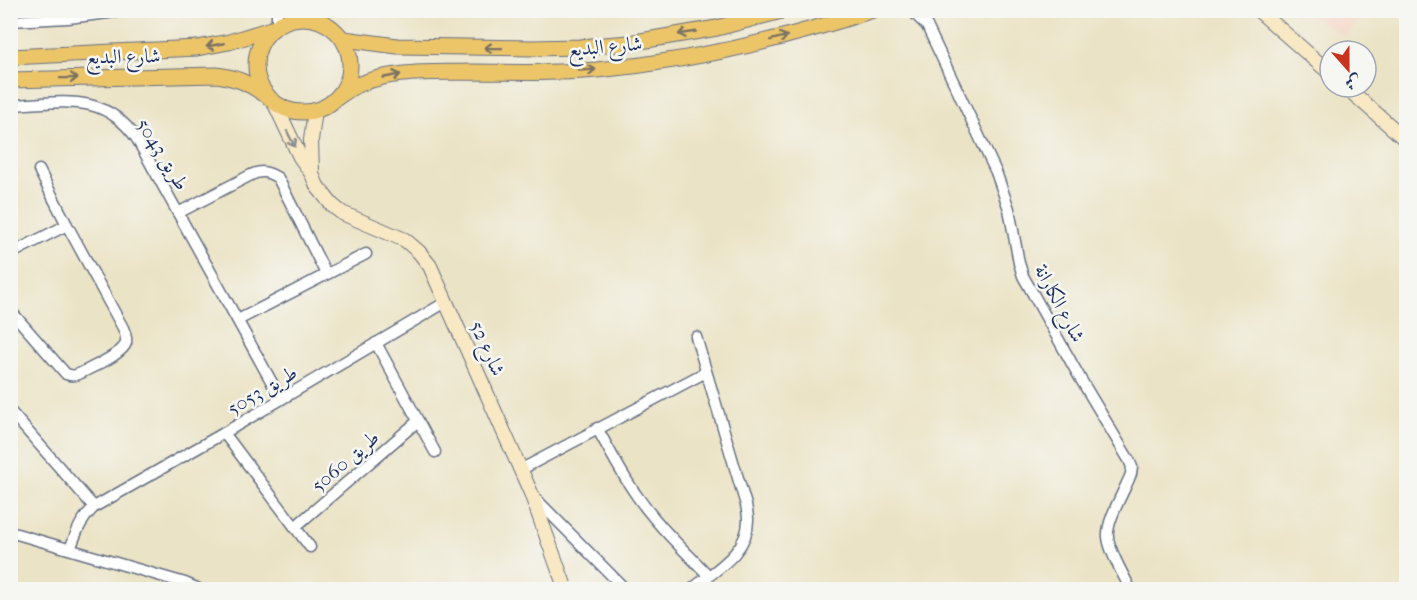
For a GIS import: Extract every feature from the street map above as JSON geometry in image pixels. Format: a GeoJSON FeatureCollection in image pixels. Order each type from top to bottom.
{"type":"FeatureCollection","features":[{"type":"Feature","properties":{"kind":"main road","name":"شارع البديع"},"geometry":{"type":"LineString","coordinates":[[344,39],[397,46],[580,47],[629,43],[717,28],[785,10]]}},
{"type":"Feature","properties":{"kind":"main road","name":"شارع البديع"},"geometry":{"type":"LineString","coordinates":[[338,97],[356,85],[385,77],[414,73],[596,70],[658,62],[719,52],[779,38],[873,10]]}},
{"type":"Feature","properties":{"kind":"main road"},"geometry":{"type":"LineString","coordinates":[[318,16],[344,39],[349,54],[350,69],[346,84],[338,97],[328,105],[304,112],[283,108],[270,99],[259,83],[255,69],[256,54],[275,21],[318,16]]}},
{"type":"Feature","properties":{"kind":"main road","name":"شارع البديع"},"geometry":{"type":"LineString","coordinates":[[10,57],[197,48],[229,42],[275,21]]}},
{"type":"Feature","properties":{"kind":"main road","name":"شارع البديع"},"geometry":{"type":"LineString","coordinates":[[10,80],[216,75],[246,82],[270,99]]}},
{"type":"Feature","properties":{"kind":"street"},"geometry":{"type":"LineString","coordinates":[[10,21],[68,18],[132,10]]}},
{"type":"Feature","properties":{"kind":"street","name":"شارع الكارانة"},"geometry":{"type":"LineString","coordinates":[[911,10],[926,24]]}},
{"type":"Feature","properties":{"kind":"street","name":"شارع الكارانة"},"geometry":{"type":"LineString","coordinates":[[922,10],[926,24],[999,178],[1009,209],[1023,276],[1132,467],[1107,535],[1111,549],[1131,590]]}},
{"type":"Feature","properties":{"kind":"street"},"geometry":{"type":"LineString","coordinates":[[1258,10],[1318,62]]}},
{"type":"Feature","properties":{"kind":"street","name":"شارع 52"},"geometry":{"type":"LineString","coordinates":[[270,99],[300,157],[317,186],[332,205],[342,213],[405,240],[430,266],[531,493],[566,590]]}},
{"type":"Feature","properties":{"kind":"street"},"geometry":{"type":"LineString","coordinates":[[1360,99],[1407,140]]}},
{"type":"Feature","properties":{"kind":"street","name":"طريق 5043"},"geometry":{"type":"LineString","coordinates":[[15,105],[89,104],[104,108],[129,127],[138,139],[281,399]]}},
{"type":"Feature","properties":{"kind":"street","name":"شارع 52"},"geometry":{"type":"LineString","coordinates":[[312,174],[311,140],[315,110]]}},
{"type":"Feature","properties":{"kind":"street"},"geometry":{"type":"LineString","coordinates":[[10,310],[63,370],[71,376],[81,374],[122,350],[126,343],[126,335],[39,170]]}},
{"type":"Feature","properties":{"kind":"street","name":"طريق 5043"},"geometry":{"type":"LineString","coordinates":[[178,213],[259,171],[269,172],[278,178],[326,274]]}},
{"type":"Feature","properties":{"kind":"street"},"geometry":{"type":"LineString","coordinates":[[11,251],[67,225]]}},
{"type":"Feature","properties":{"kind":"street"},"geometry":{"type":"LineString","coordinates":[[238,320],[366,254]]}},
{"type":"Feature","properties":{"kind":"street","name":"طريق 5053"},"geometry":{"type":"LineString","coordinates":[[70,549],[84,517],[94,507],[446,302]]}},
{"type":"Feature","properties":{"kind":"street"},"geometry":{"type":"LineString","coordinates":[[691,590],[729,560],[739,549],[746,535],[748,520],[746,505],[696,337]]}},
{"type":"Feature","properties":{"kind":"street"},"geometry":{"type":"LineString","coordinates":[[376,343],[435,452]]}},
{"type":"Feature","properties":{"kind":"street"},"geometry":{"type":"LineString","coordinates":[[520,470],[706,372]]}},
{"type":"Feature","properties":{"kind":"street"},"geometry":{"type":"LineString","coordinates":[[10,411],[94,507]]}},
{"type":"Feature","properties":{"kind":"street","name":"طريق 5060"},"geometry":{"type":"LineString","coordinates":[[295,527],[418,421]]}},
{"type":"Feature","properties":{"kind":"street"},"geometry":{"type":"LineString","coordinates":[[597,428],[638,498],[708,575]]}},
{"type":"Feature","properties":{"kind":"street"},"geometry":{"type":"LineString","coordinates":[[224,433],[310,547]]}},
{"type":"Feature","properties":{"kind":"street"},"geometry":{"type":"LineString","coordinates":[[531,493],[626,590]]}},
{"type":"Feature","properties":{"kind":"street"},"geometry":{"type":"LineString","coordinates":[[10,532],[185,583],[201,590]]}},
{"type":"Feature","properties":{"kind":"shaded area"},"geometry":{"type":"Polygon","coordinates":[[[1301,11],[1363,11],[1346,37],[1301,11]]]}}]}
